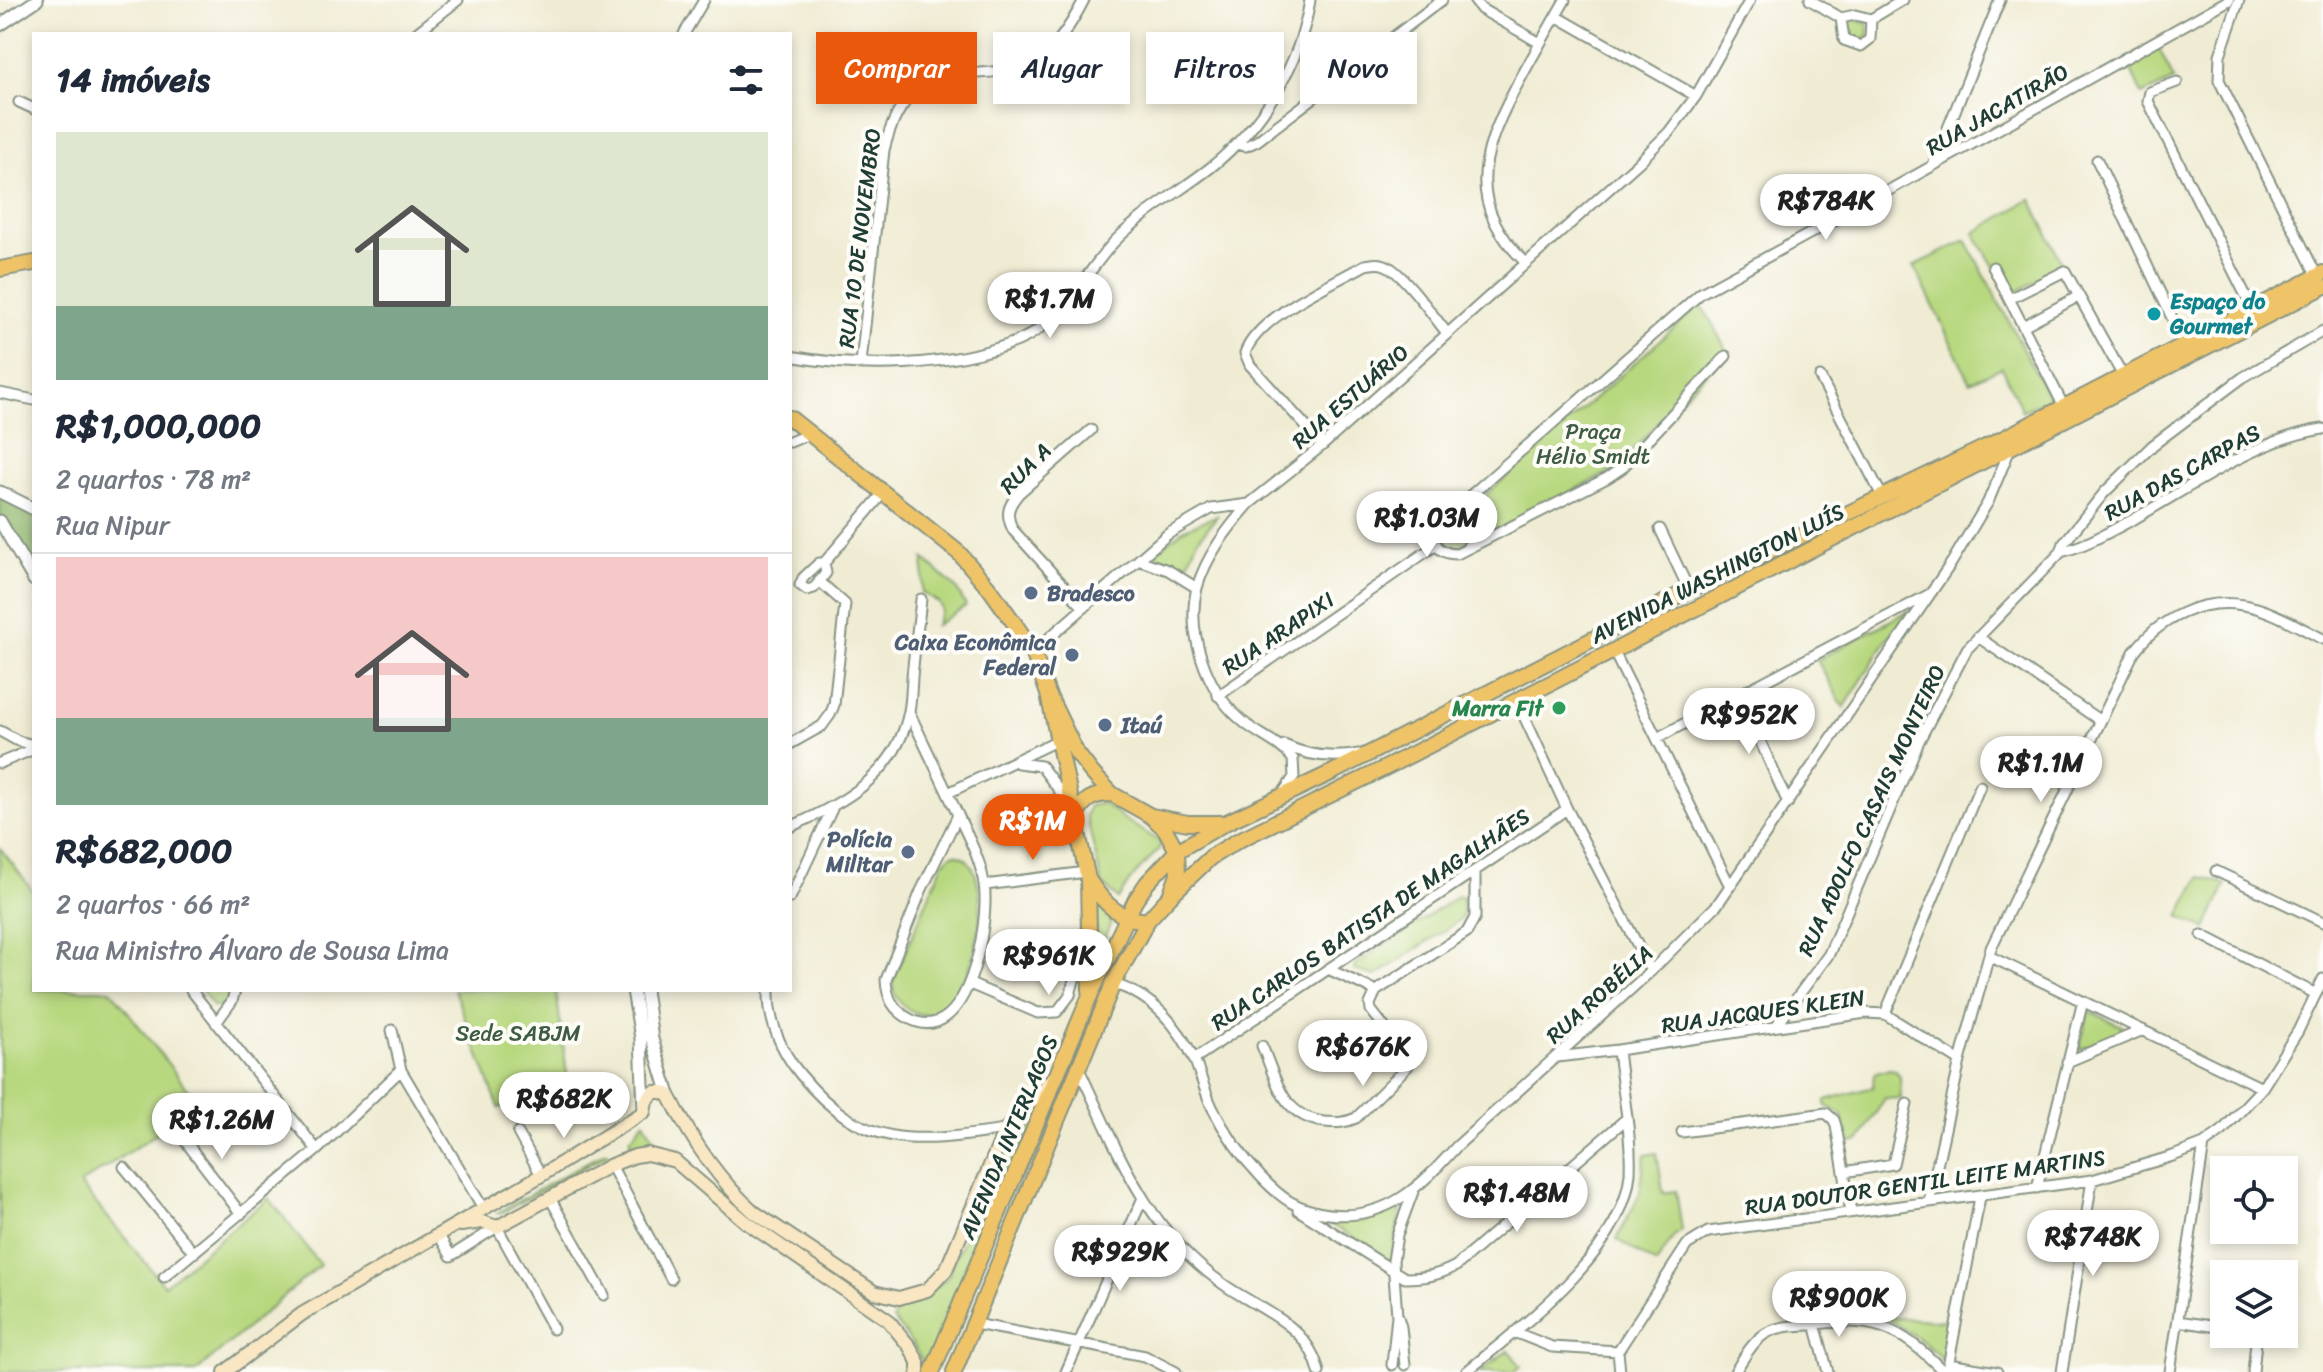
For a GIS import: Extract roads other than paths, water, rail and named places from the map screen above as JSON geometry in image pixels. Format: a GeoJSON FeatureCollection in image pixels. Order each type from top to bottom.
{"type":"FeatureCollection","features":[{"type":"Feature","properties":{"kind":"main road"},"geometry":{"type":"LineString","coordinates":[[0,269],[32,263]]}},
{"type":"Feature","properties":{"kind":"main road","name":"AVENIDA WASHINGTON LUÍS"},"geometry":{"type":"LineString","coordinates":[[1227,822],[1374,751],[1689,590],[2064,407],[2253,310],[2322,282]]}},
{"type":"Feature","properties":{"kind":"main road","name":"AVENIDA WASHINGTON LUÍS"},"geometry":{"type":"LineString","coordinates":[[1148,920],[1211,857],[1237,841],[2010,449],[2322,282]]}},
{"type":"Feature","properties":{"kind":"main road"},"geometry":{"type":"LineString","coordinates":[[792,420],[939,536],[971,566],[999,601],[1033,652],[1048,694],[1076,752],[1112,794],[1151,816],[1165,829],[1177,851],[1178,874],[1170,896]]}},
{"type":"Feature","properties":{"kind":"main road"},"geometry":{"type":"LineString","coordinates":[[1048,694],[1087,875],[1089,998]]}},
{"type":"Feature","properties":{"kind":"main road"},"geometry":{"type":"LineString","coordinates":[[1074,813],[1086,799],[1112,794]]}},
{"type":"Feature","properties":{"kind":"main road"},"geometry":{"type":"LineString","coordinates":[[1151,816],[1201,824],[1227,822]]}},
{"type":"Feature","properties":{"kind":"main road","name":"AVENIDA INTERLAGOS"},"geometry":{"type":"LineString","coordinates":[[933,1372],[1089,998],[1127,918],[1147,883],[1177,851],[1227,822]]}},
{"type":"Feature","properties":{"kind":"main road"},"geometry":{"type":"LineString","coordinates":[[1087,875],[1104,901],[1127,918],[1148,920]]}},
{"type":"Feature","properties":{"kind":"main road","name":"AVENIDA INTERLAGOS"},"geometry":{"type":"LineString","coordinates":[[954,1372],[1113,984],[1148,920]]}},
{"type":"Feature","properties":{"kind":"main road"},"geometry":{"type":"LineString","coordinates":[[225,1372],[302,1314],[644,1112],[646,1101],[654,1092],[669,1095],[706,1159],[750,1217],[874,1292],[899,1298],[927,1290],[946,1270],[1005,1130],[1061,1067]]}},
{"type":"Feature","properties":{"kind":"main road"},"geometry":{"type":"LineString","coordinates":[[453,1226],[482,1222],[497,1227],[611,1165],[635,1156],[647,1154],[675,1161],[888,1320],[902,1334],[918,1367],[933,1372]]}},
{"type":"Feature","properties":{"kind":"main road"},"geometry":{"type":"LineString","coordinates":[[497,1227],[495,1212],[499,1200]]}},
{"type":"Feature","properties":{"kind":"main road"},"geometry":{"type":"LineString","coordinates":[[888,1320],[899,1298]]}},
{"type":"Feature","properties":{"kind":"street"},"geometry":{"type":"LineString","coordinates":[[0,25],[37,0]]}},
{"type":"Feature","properties":{"kind":"street"},"geometry":{"type":"LineString","coordinates":[[418,32],[458,0]]}},
{"type":"Feature","properties":{"kind":"street"},"geometry":{"type":"LineString","coordinates":[[685,32],[704,0]]}},
{"type":"Feature","properties":{"kind":"street","name":"RUA 10 DE NOVEMBRO"},"geometry":{"type":"LineString","coordinates":[[861,363],[884,150],[891,123],[900,107],[912,93],[935,79],[1032,64],[1055,43],[1084,0]]}},
{"type":"Feature","properties":{"kind":"street"},"geometry":{"type":"LineString","coordinates":[[792,356],[817,361],[894,363],[949,358],[997,347],[1029,335],[1063,305],[1116,240],[1236,144],[1282,84],[1304,35],[1310,0]]}},
{"type":"Feature","properties":{"kind":"street"},"geometry":{"type":"LineString","coordinates":[[1236,144],[1246,146],[1257,141],[1442,0]]}},
{"type":"Feature","properties":{"kind":"street"},"geometry":{"type":"LineString","coordinates":[[1474,0],[1481,9],[1540,43]]}},
{"type":"Feature","properties":{"kind":"street"},"geometry":{"type":"LineString","coordinates":[[1526,263],[1512,249],[1492,218],[1487,198],[1485,163],[1499,120],[1565,0]]}},
{"type":"Feature","properties":{"kind":"street","name":"RUA ESTUÁRIO"},"geometry":{"type":"LineString","coordinates":[[1197,588],[1212,553],[1249,504],[1323,445],[1526,263],[1666,130],[1696,96],[1707,66],[1750,0]]}},
{"type":"Feature","properties":{"kind":"street"},"geometry":{"type":"LineString","coordinates":[[1810,0],[1841,18],[1855,15],[1871,19],[1903,0]]}},
{"type":"Feature","properties":{"kind":"street"},"geometry":{"type":"LineString","coordinates":[[1933,165],[2000,0]]}},
{"type":"Feature","properties":{"kind":"street","name":"RUA JACATIRÃO"},"geometry":{"type":"LineString","coordinates":[[1446,517],[1701,293],[2229,0]]}},
{"type":"Feature","properties":{"kind":"street"},"geometry":{"type":"LineString","coordinates":[[2239,0],[2220,55],[2219,80],[2322,282]]}},
{"type":"Feature","properties":{"kind":"street"},"geometry":{"type":"LineString","coordinates":[[1556,16],[1696,96]]}},
{"type":"Feature","properties":{"kind":"street"},"geometry":{"type":"LineString","coordinates":[[1841,18],[1844,40],[1855,46],[1861,46],[1870,39],[1871,19]]}},
{"type":"Feature","properties":{"kind":"street"},"geometry":{"type":"LineString","coordinates":[[2177,82],[2150,92],[2148,101],[2253,310]]}},
{"type":"Feature","properties":{"kind":"street"},"geometry":{"type":"LineString","coordinates":[[19,102],[32,108]]}},
{"type":"Feature","properties":{"kind":"street"},"geometry":{"type":"LineString","coordinates":[[2097,160],[2185,345]]}},
{"type":"Feature","properties":{"kind":"street"},"geometry":{"type":"LineString","coordinates":[[1323,445],[1250,365],[1245,353],[1254,338],[1300,300],[1365,265],[1375,263],[1384,264],[1399,277],[1447,333]]}},
{"type":"Feature","properties":{"kind":"street"},"geometry":{"type":"LineString","coordinates":[[1993,267],[2064,407]]}},
{"type":"Feature","properties":{"kind":"street"},"geometry":{"type":"LineString","coordinates":[[2009,299],[2061,271],[2069,274],[2123,376]]}},
{"type":"Feature","properties":{"kind":"street"},"geometry":{"type":"LineString","coordinates":[[2023,326],[2079,296]]}},
{"type":"Feature","properties":{"kind":"street","name":"RUA ADOLFO CASAIS MONTEIRO"},"geometry":{"type":"LineString","coordinates":[[1776,1026],[1829,954],[1924,729],[1967,649],[2061,552],[2064,543],[2104,493],[2153,445],[2242,378],[2323,331]]}},
{"type":"Feature","properties":{"kind":"street"},"geometry":{"type":"LineString","coordinates":[[1467,548],[1472,536],[1469,524],[1459,516],[1446,517],[1434,529],[1436,545],[1451,554],[1467,548],[1607,478],[1622,468],[1726,356]]}},
{"type":"Feature","properties":{"kind":"street"},"geometry":{"type":"LineString","coordinates":[[1820,377],[1882,496]]}},
{"type":"Feature","properties":{"kind":"street"},"geometry":{"type":"LineString","coordinates":[[0,393],[32,400]]}},
{"type":"Feature","properties":{"kind":"street","name":"RUA DAS CARPAS"},"geometry":{"type":"LineString","coordinates":[[2061,552],[2088,545],[2186,488],[2279,440],[2301,432],[2323,429]]}},
{"type":"Feature","properties":{"kind":"street","name":"RUA A"},"geometry":{"type":"LineString","coordinates":[[1084,608],[1013,530],[1007,515],[1010,504],[1019,493],[1091,430]]}},
{"type":"Feature","properties":{"kind":"street"},"geometry":{"type":"LineString","coordinates":[[792,441],[809,434]]}},
{"type":"Feature","properties":{"kind":"street","name":"RUA ROBÉLIA"},"geometry":{"type":"LineString","coordinates":[[1292,1205],[1350,1215],[1368,1213],[1396,1202],[1651,971],[1708,915],[1932,593],[1988,502],[2010,449]]}},
{"type":"Feature","properties":{"kind":"street"},"geometry":{"type":"LineString","coordinates":[[0,492],[32,508]]}},
{"type":"Feature","properties":{"kind":"street"},"geometry":{"type":"LineString","coordinates":[[824,563],[826,573],[809,591],[795,585],[814,565],[824,563],[884,492]]}},
{"type":"Feature","properties":{"kind":"street"},"geometry":{"type":"LineString","coordinates":[[1033,652],[1168,534],[1211,509],[1249,504]]}},
{"type":"Feature","properties":{"kind":"street"},"geometry":{"type":"LineString","coordinates":[[0,521],[32,577]]}},
{"type":"Feature","properties":{"kind":"street"},"geometry":{"type":"LineString","coordinates":[[1660,529],[1689,590]]}},
{"type":"Feature","properties":{"kind":"street","name":"RUA ARAPIXI"},"geometry":{"type":"LineString","coordinates":[[1218,696],[1436,545]]}},
{"type":"Feature","properties":{"kind":"street"},"geometry":{"type":"LineString","coordinates":[[1138,560],[1168,570],[1197,588],[1197,638],[1218,696],[1239,718],[1288,753],[1295,766],[1290,786],[1280,796]]}},
{"type":"Feature","properties":{"kind":"street"},"geometry":{"type":"LineString","coordinates":[[792,743],[822,726],[834,705],[845,604],[819,581]]}},
{"type":"Feature","properties":{"kind":"street"},"geometry":{"type":"LineString","coordinates":[[1657,738],[1932,593]]}},
{"type":"Feature","properties":{"kind":"street"},"geometry":{"type":"LineString","coordinates":[[792,826],[832,809],[876,776],[896,749],[909,712],[921,599]]}},
{"type":"Feature","properties":{"kind":"street"},"geometry":{"type":"LineString","coordinates":[[1929,1202],[1960,1061],[1989,956],[2099,720],[2139,645],[2176,616],[2208,605],[2243,605],[2274,615],[2323,639]]}},
{"type":"Feature","properties":{"kind":"street"},"geometry":{"type":"LineString","coordinates":[[1978,637],[2099,720]]}},
{"type":"Feature","properties":{"kind":"street"},"geometry":{"type":"LineString","coordinates":[[1613,650],[1730,886]]}},
{"type":"Feature","properties":{"kind":"street"},"geometry":{"type":"LineString","coordinates":[[1740,696],[1788,803]]}},
{"type":"Feature","properties":{"kind":"street"},"geometry":{"type":"LineString","coordinates":[[1516,699],[1567,809],[1651,971]]}},
{"type":"Feature","properties":{"kind":"street"},"geometry":{"type":"LineString","coordinates":[[909,712],[948,793],[977,856],[985,885],[985,923],[970,984],[947,1017],[925,1024],[895,1009],[887,995],[886,980],[921,891],[958,815]]}},
{"type":"Feature","properties":{"kind":"street"},"geometry":{"type":"LineString","coordinates":[[0,731],[32,746]]}},
{"type":"Feature","properties":{"kind":"street"},"geometry":{"type":"LineString","coordinates":[[1270,739],[1310,755],[1349,756],[1374,751]]}},
{"type":"Feature","properties":{"kind":"street"},"geometry":{"type":"LineString","coordinates":[[948,793],[1058,740]]}},
{"type":"Feature","properties":{"kind":"street"},"geometry":{"type":"LineString","coordinates":[[0,763],[32,748]]}},
{"type":"Feature","properties":{"kind":"street"},"geometry":{"type":"LineString","coordinates":[[1015,763],[1041,766],[1074,813]]}},
{"type":"Feature","properties":{"kind":"street"},"geometry":{"type":"LineString","coordinates":[[1885,1014],[1980,786]]}},
{"type":"Feature","properties":{"kind":"street"},"geometry":{"type":"LineString","coordinates":[[792,894],[832,809]]}},
{"type":"Feature","properties":{"kind":"street","name":"RUA CARLOS BATISTA DE MAGALHÃES"},"geometry":{"type":"LineString","coordinates":[[1194,1059],[1567,809]]}},
{"type":"Feature","properties":{"kind":"street"},"geometry":{"type":"LineString","coordinates":[[1262,1046],[1287,1103],[1298,1114],[1309,1120],[1348,1122],[1356,1118],[1408,1066],[1407,1056],[1371,1010],[1370,1004],[1376,991],[1470,929],[1475,917],[1475,871]]}},
{"type":"Feature","properties":{"kind":"street"},"geometry":{"type":"LineString","coordinates":[[2216,871],[2323,922]]}},
{"type":"Feature","properties":{"kind":"street"},"geometry":{"type":"LineString","coordinates":[[985,885],[1087,875]]}},
{"type":"Feature","properties":{"kind":"street"},"geometry":{"type":"LineString","coordinates":[[970,984],[1038,1013],[1057,1012],[1070,995],[1088,928]]}},
{"type":"Feature","properties":{"kind":"street"},"geometry":{"type":"LineString","coordinates":[[2202,935],[2316,994]]}},
{"type":"Feature","properties":{"kind":"street"},"geometry":{"type":"LineString","coordinates":[[1989,956],[2262,1088]]}},
{"type":"Feature","properties":{"kind":"street"},"geometry":{"type":"LineString","coordinates":[[1330,970],[1376,991]]}},
{"type":"Feature","properties":{"kind":"street","name":"RUA DOUTOR GENTIL LEITE MARTINS"},"geometry":{"type":"LineString","coordinates":[[1618,1351],[1687,1245],[1698,1236],[1740,1226],[2092,1180],[2204,1144],[2222,1131],[2262,1088],[2298,1031],[2323,979]]}},
{"type":"Feature","properties":{"kind":"street"},"geometry":{"type":"LineString","coordinates":[[1113,984],[1128,988],[1162,1012],[1194,1059],[1211,1104],[1241,1156],[1292,1205],[1405,1278],[1423,1278],[1456,1266],[1626,1119]]}},
{"type":"Feature","properties":{"kind":"street"},"geometry":{"type":"LineString","coordinates":[[193,992],[317,1150]]}},
{"type":"Feature","properties":{"kind":"street"},"geometry":{"type":"LineString","coordinates":[[216,1023],[232,1001],[234,992]]}},
{"type":"Feature","properties":{"kind":"street"},"geometry":{"type":"LineString","coordinates":[[633,992],[641,1038],[644,1112]]}},
{"type":"Feature","properties":{"kind":"street"},"geometry":{"type":"LineString","coordinates":[[645,992],[652,1039],[669,1095]]}},
{"type":"Feature","properties":{"kind":"street"},"geometry":{"type":"LineString","coordinates":[[769,992],[773,1023],[785,1056],[819,1098],[844,1118],[876,1132],[903,1138],[952,1138],[1005,1130]]}},
{"type":"Feature","properties":{"kind":"street"},"geometry":{"type":"LineString","coordinates":[[2037,1188],[2083,1001]]}},
{"type":"Feature","properties":{"kind":"street","name":"RUA JACQUES KLEIN"},"geometry":{"type":"LineString","coordinates":[[1557,1057],[1849,1014],[1885,1014],[1960,1061]]}},
{"type":"Feature","properties":{"kind":"street"},"geometry":{"type":"LineString","coordinates":[[392,1030],[401,1070],[483,1208]]}},
{"type":"Feature","properties":{"kind":"street"},"geometry":{"type":"LineString","coordinates":[[2067,1062],[2143,1030]]}},
{"type":"Feature","properties":{"kind":"street"},"geometry":{"type":"LineString","coordinates":[[1466,1372],[1585,1267],[1622,1207],[1630,1174],[1618,1050]]}},
{"type":"Feature","properties":{"kind":"street"},"geometry":{"type":"LineString","coordinates":[[1078,1066],[1142,1200],[1171,1238],[1195,1263],[1225,1285],[1282,1318],[1313,1353],[1319,1372]]}},
{"type":"Feature","properties":{"kind":"street"},"geometry":{"type":"LineString","coordinates":[[164,1277],[317,1150],[401,1070]]}},
{"type":"Feature","properties":{"kind":"street"},"geometry":{"type":"LineString","coordinates":[[1844,1172],[1893,1164],[1907,1104]]}},
{"type":"Feature","properties":{"kind":"street"},"geometry":{"type":"LineString","coordinates":[[1682,1132],[1826,1113],[1836,1126],[1851,1212]]}},
{"type":"Feature","properties":{"kind":"street"},"geometry":{"type":"LineString","coordinates":[[176,1129],[241,1214]]}},
{"type":"Feature","properties":{"kind":"street"},"geometry":{"type":"LineString","coordinates":[[518,1133],[541,1175]]}},
{"type":"Feature","properties":{"kind":"street"},"geometry":{"type":"LineString","coordinates":[[2170,1372],[2204,1144]]}},
{"type":"Feature","properties":{"kind":"street"},"geometry":{"type":"LineString","coordinates":[[611,1165],[671,1279]]}},
{"type":"Feature","properties":{"kind":"street"},"geometry":{"type":"LineString","coordinates":[[124,1167],[194,1253]]}},
{"type":"Feature","properties":{"kind":"street"},"geometry":{"type":"LineString","coordinates":[[2062,1372],[2092,1180]]}},
{"type":"Feature","properties":{"kind":"street"},"geometry":{"type":"LineString","coordinates":[[1390,1369],[1397,1316],[1393,1269],[1397,1235],[1414,1188]]}},
{"type":"Feature","properties":{"kind":"street"},"geometry":{"type":"LineString","coordinates":[[1946,1369],[1980,1197]]}},
{"type":"Feature","properties":{"kind":"street"},"geometry":{"type":"LineString","coordinates":[[550,1198],[604,1295]]}},
{"type":"Feature","properties":{"kind":"street"},"geometry":{"type":"LineString","coordinates":[[1066,1372],[1142,1200]]}},
{"type":"Feature","properties":{"kind":"street"},"geometry":{"type":"LineString","coordinates":[[438,1234],[451,1256],[497,1227],[553,1329]]}},
{"type":"Feature","properties":{"kind":"street"},"geometry":{"type":"LineString","coordinates":[[1397,1316],[1408,1369]]}},
{"type":"Feature","properties":{"kind":"street"},"geometry":{"type":"LineString","coordinates":[[1735,1372],[1747,1352],[1774,1329],[1859,1321],[1887,1327],[1905,1336],[1946,1369],[1997,1372]]}},
{"type":"Feature","properties":{"kind":"street"},"geometry":{"type":"LineString","coordinates":[[2178,1321],[2210,1326]]}},
{"type":"Feature","properties":{"kind":"street"},"geometry":{"type":"LineString","coordinates":[[975,1324],[1145,1356],[1176,1372]]}},
{"type":"Feature","properties":{"kind":"street"},"geometry":{"type":"LineString","coordinates":[[1815,1324],[1828,1372]]}},
{"type":"Feature","properties":{"kind":"street"},"geometry":{"type":"LineString","coordinates":[[1514,1332],[1552,1347],[1618,1351],[1620,1372]]}},
{"type":"Feature","properties":{"kind":"street"},"geometry":{"type":"LineString","coordinates":[[2253,1372],[2255,1348]]}},
{"type":"Feature","properties":{"kind":"street"},"geometry":{"type":"LineString","coordinates":[[1390,1369],[1396,1363],[1408,1369]]}},
{"type":"Feature","properties":{"kind":"place","name":"Espaço do Gourmet"},"geometry":{"type":"Point","coordinates":[2154,314]}},
{"type":"Feature","properties":{"kind":"place","name":"Bradesco"},"geometry":{"type":"Point","coordinates":[1031,593]}},
{"type":"Feature","properties":{"kind":"place","name":"Caixa Econômica Federal"},"geometry":{"type":"Point","coordinates":[1072,655]}},
{"type":"Feature","properties":{"kind":"place","name":"Marra Fit"},"geometry":{"type":"Point","coordinates":[1559,708]}},
{"type":"Feature","properties":{"kind":"place","name":"Itaú"},"geometry":{"type":"Point","coordinates":[1105,725]}},
{"type":"Feature","properties":{"kind":"place","name":"Polícia Militar"},"geometry":{"type":"Point","coordinates":[908,852]}},
{"type":"Feature","properties":{"kind":"park label","name":"Praça Hélio Smidt"},"geometry":{"type":"Point","coordinates":[1593,444]}},
{"type":"Feature","properties":{"kind":"park label","name":"Sede SABJM"},"geometry":{"type":"Point","coordinates":[518,1033]}}]}
